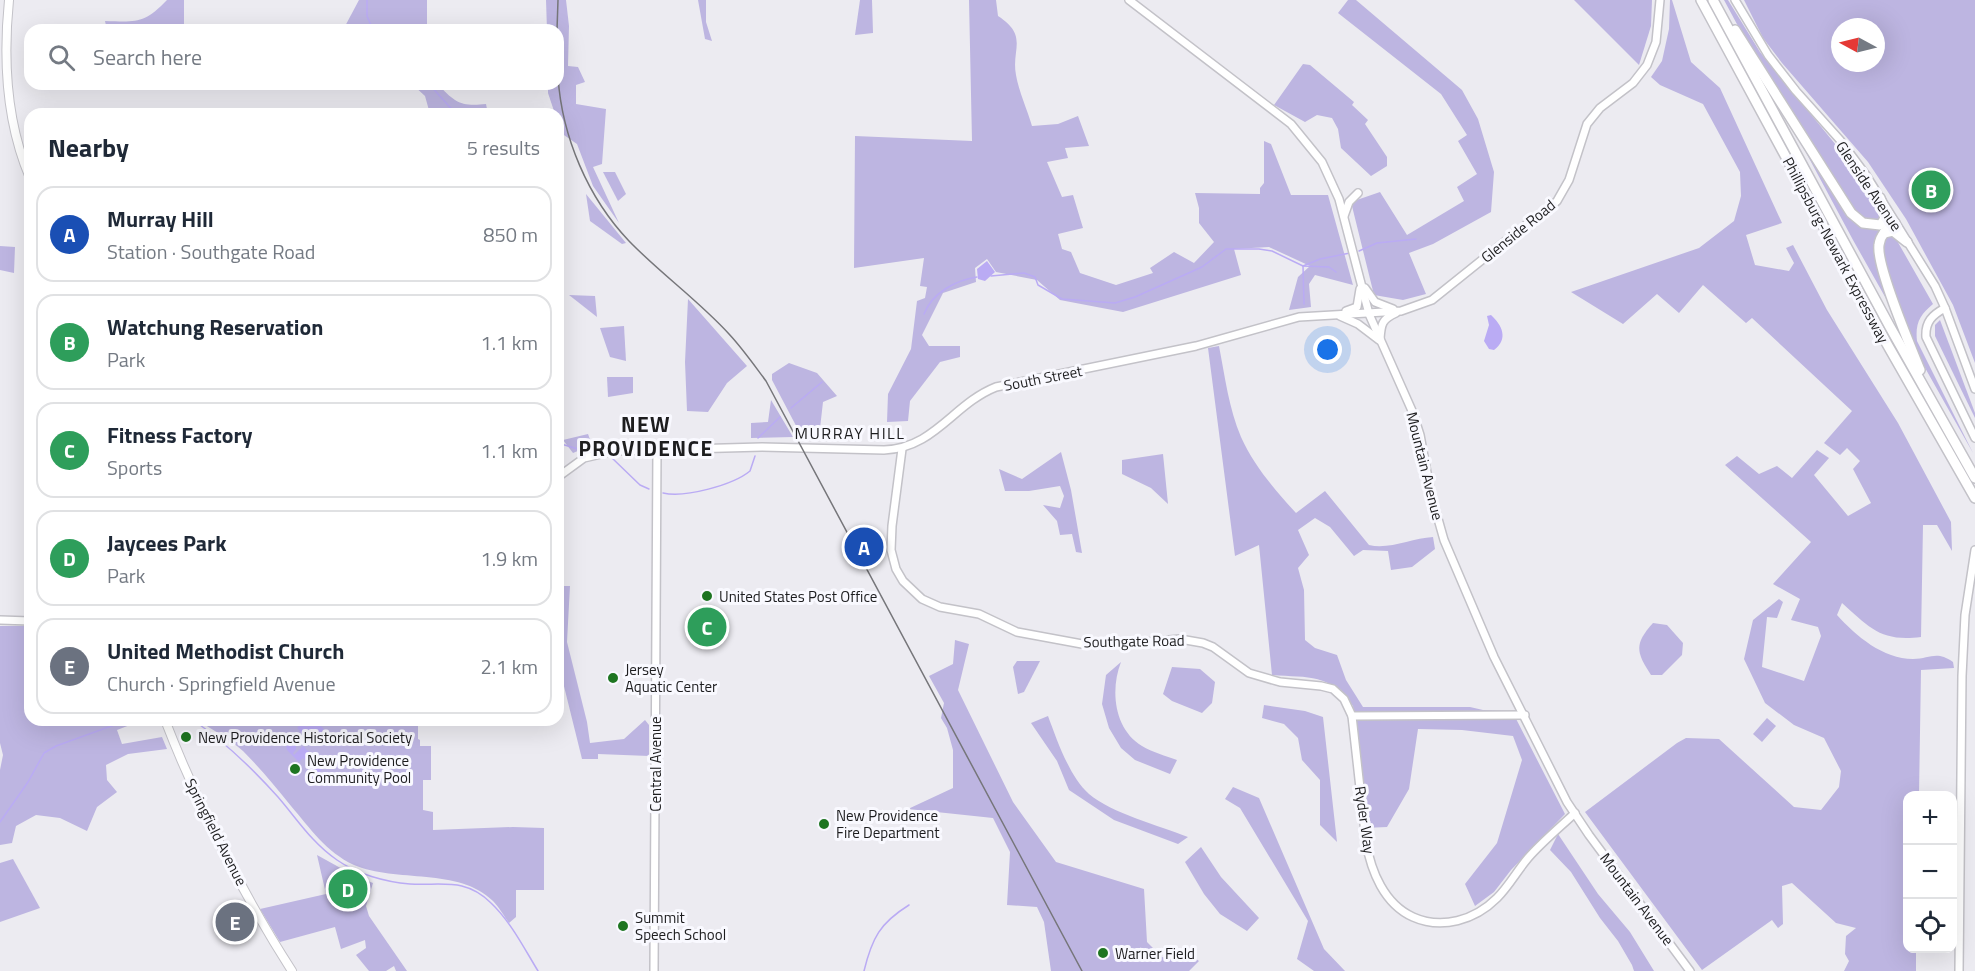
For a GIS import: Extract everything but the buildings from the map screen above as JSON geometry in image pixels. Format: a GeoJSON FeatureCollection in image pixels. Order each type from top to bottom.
{"type":"FeatureCollection","features":[{"type":"Feature","properties":{"kind":"highway","name":"Phillipsburg-Newark Expressway"},"geometry":{"type":"LineString","coordinates":[[1701,0],[1887,344],[1975,498]]}},
{"type":"Feature","properties":{"kind":"highway","name":"Phillipsburg-Newark Expressway"},"geometry":{"type":"LineString","coordinates":[[1715,0],[1884,316],[1975,478]]}},
{"type":"Feature","properties":{"kind":"highway"},"geometry":{"type":"LineString","coordinates":[[1715,0],[1844,203],[1859,221],[1893,231],[1907,242]]}},
{"type":"Feature","properties":{"kind":"highway"},"geometry":{"type":"LineString","coordinates":[[1880,198],[1886,215],[1878,249],[1881,266],[1921,374],[1943,421]]}},
{"type":"Feature","properties":{"kind":"highway"},"geometry":{"type":"LineString","coordinates":[[1882,229],[1894,221]]}},
{"type":"Feature","properties":{"kind":"main road"},"geometry":{"type":"LineString","coordinates":[[9,0],[6,61],[8,97],[24,161]]}},
{"type":"Feature","properties":{"kind":"main road","name":"Springfield Avenue"},"geometry":{"type":"LineString","coordinates":[[167,726],[202,808],[243,886],[292,971]]}},
{"type":"Feature","properties":{"kind":"street","name":"Mountain Avenue"},"geometry":{"type":"LineString","coordinates":[[1129,0],[1291,124],[1322,162],[1334,186],[1344,216],[1369,314],[1420,435],[1431,494],[1444,540],[1494,657],[1575,813],[1690,971]]}},
{"type":"Feature","properties":{"kind":"street","name":"Glenside Road"},"geometry":{"type":"LineString","coordinates":[[1369,314],[1401,311],[1437,297],[1557,201],[1569,180],[1587,124],[1600,108],[1633,83],[1647,65],[1656,42],[1660,0]]}},
{"type":"Feature","properties":{"kind":"street","name":"Glenside Avenue"},"geometry":{"type":"LineString","coordinates":[[1735,0],[1768,55],[1796,91],[1840,140],[1866,175],[1935,286],[1975,389]]}},
{"type":"Feature","properties":{"kind":"street"},"geometry":{"type":"LineString","coordinates":[[1344,216],[1349,202],[1358,193]]}},
{"type":"Feature","properties":{"kind":"street"},"geometry":{"type":"LineString","coordinates":[[1360,279],[1375,302],[1401,311]]}},
{"type":"Feature","properties":{"kind":"street"},"geometry":{"type":"LineString","coordinates":[[1331,314],[1357,307],[1360,279]]}},
{"type":"Feature","properties":{"kind":"street"},"geometry":{"type":"LineString","coordinates":[[1945,308],[1928,321],[1926,337],[1975,438]]}},
{"type":"Feature","properties":{"kind":"street"},"geometry":{"type":"LineString","coordinates":[[1380,341],[1384,320],[1401,311]]}},
{"type":"Feature","properties":{"kind":"street"},"geometry":{"type":"LineString","coordinates":[[1331,314],[1358,324],[1380,341]]}},
{"type":"Feature","properties":{"kind":"street","name":"South Street"},"geometry":{"type":"LineString","coordinates":[[564,472],[577,462],[598,453],[657,448],[762,447],[884,450],[902,448],[925,439],[967,403],[996,387],[1196,346],[1289,319],[1331,314],[1369,314]]}},
{"type":"Feature","properties":{"kind":"street","name":"Central Avenue"},"geometry":{"type":"LineString","coordinates":[[654,971],[657,448]]}},
{"type":"Feature","properties":{"kind":"street","name":"Southgate Road"},"geometry":{"type":"LineString","coordinates":[[902,448],[891,550],[894,563],[903,581],[922,600],[940,608],[979,614],[1017,632],[1083,644],[1136,644],[1180,639],[1203,643],[1213,647],[1249,673],[1280,682],[1329,688],[1344,699],[1352,716]]}},
{"type":"Feature","properties":{"kind":"street"},"geometry":{"type":"LineString","coordinates":[[1959,971],[1962,676],[1966,607],[1975,550]]}},
{"type":"Feature","properties":{"kind":"street"},"geometry":{"type":"LineString","coordinates":[[0,620],[24,621]]}},
{"type":"Feature","properties":{"kind":"street"},"geometry":{"type":"LineString","coordinates":[[1352,716],[1525,715]]}},
{"type":"Feature","properties":{"kind":"street","name":"Ryder Way"},"geometry":{"type":"LineString","coordinates":[[1352,716],[1366,842],[1370,858],[1386,896],[1416,918],[1447,923],[1484,909],[1498,897],[1539,847],[1575,813]]}},
{"type":"Feature","properties":{"kind":"shaded area"},"geometry":{"type":"Polygon","coordinates":[[[167,0],[184,0],[184,24],[106,24],[105,21],[139,20],[159,8],[167,0]]]}},
{"type":"Feature","properties":{"kind":"shaded area"},"geometry":{"type":"Polygon","coordinates":[[[359,0],[427,0],[427,24],[346,24],[359,0]]]}},
{"type":"Feature","properties":{"kind":"shaded area"},"geometry":{"type":"Polygon","coordinates":[[[546,0],[566,0],[569,26],[568,66],[578,67],[585,82],[576,85],[576,104],[606,109],[602,164],[593,167],[619,223],[593,186],[577,144],[564,135],[564,108],[553,108],[548,90],[564,90],[564,24],[547,24],[546,0]]]}},
{"type":"Feature","properties":{"kind":"shaded area"},"geometry":{"type":"Polygon","coordinates":[[[698,0],[706,0],[706,22],[712,41],[705,39],[698,0]]]}},
{"type":"Feature","properties":{"kind":"shaded area"},"geometry":{"type":"Polygon","coordinates":[[[860,0],[872,0],[873,33],[855,35],[860,0]]]}},
{"type":"Feature","properties":{"kind":"shaded area"},"geometry":{"type":"Polygon","coordinates":[[[969,0],[996,0],[998,16],[1013,30],[1017,43],[1016,75],[1032,126],[1058,124],[1078,116],[1089,146],[1065,148],[1068,158],[1047,162],[1062,197],[1073,195],[1083,228],[1058,234],[1062,249],[1071,252],[1080,273],[1116,285],[1153,273],[1150,268],[1174,252],[1194,263],[1214,242],[1199,223],[1199,208],[1195,193],[1260,194],[1260,188],[1264,183],[1264,141],[1271,144],[1291,195],[1328,195],[1353,285],[1315,275],[1309,284],[1311,307],[1289,310],[1298,277],[1310,266],[1269,247],[1234,249],[1241,275],[1123,312],[1060,300],[1037,280],[996,272],[987,259],[975,268],[976,282],[943,293],[922,335],[929,346],[960,346],[960,357],[940,362],[910,401],[908,421],[887,422],[888,394],[911,349],[917,301],[925,298],[927,287],[920,286],[924,258],[854,268],[855,136],[972,141],[969,0]]]}},
{"type":"Feature","properties":{"kind":"shaded area"},"geometry":{"type":"Polygon","coordinates":[[[1348,0],[1356,0],[1462,90],[1478,119],[1494,172],[1491,212],[1433,244],[1409,253],[1426,294],[1403,300],[1374,295],[1351,202],[1380,192],[1407,235],[1464,201],[1457,187],[1477,174],[1458,141],[1467,135],[1441,94],[1338,13],[1348,0]]]}},
{"type":"Feature","properties":{"kind":"shaded area"},"geometry":{"type":"Polygon","coordinates":[[[1574,0],[1652,0],[1651,26],[1639,65],[1574,0]]]}},
{"type":"Feature","properties":{"kind":"shaded area"},"geometry":{"type":"Polygon","coordinates":[[[1670,0],[1672,0],[1691,62],[1720,88],[1782,223],[1746,235],[1755,265],[1789,271],[1794,263],[1786,248],[1793,245],[1827,310],[1898,423],[1951,522],[1952,551],[1937,525],[1923,525],[1921,637],[1886,635],[1869,626],[1842,603],[1837,615],[1861,638],[1881,651],[1913,659],[1942,656],[1953,662],[1954,668],[1921,670],[1919,791],[1903,791],[1903,953],[1916,953],[1916,971],[1844,971],[1849,961],[1845,954],[1846,936],[1856,928],[1836,923],[1792,883],[1782,886],[1783,924],[1778,928],[1772,920],[1702,970],[1585,812],[1686,738],[1719,739],[1794,807],[1821,810],[1839,787],[1841,771],[1824,738],[1794,725],[1765,703],[1744,659],[1753,620],[1779,599],[1783,602],[1777,618],[1767,617],[1762,667],[1804,681],[1821,636],[1818,627],[1791,620],[1800,599],[1773,584],[1811,542],[1725,465],[1737,456],[1759,474],[1777,466],[1792,478],[1817,450],[1829,458],[1814,475],[1848,516],[1871,503],[1853,469],[1860,461],[1847,448],[1840,455],[1824,443],[1852,411],[1752,318],[1746,323],[1703,285],[1679,313],[1657,294],[1623,324],[1571,292],[1699,248],[1734,221],[1741,196],[1740,172],[1703,104],[1660,85],[1651,77],[1662,61],[1669,29],[1670,0]]]}},
{"type":"Feature","properties":{"kind":"shaded area"},"geometry":{"type":"Polygon","coordinates":[[[1724,0],[1728,0],[1760,52],[1858,172],[1933,304],[1919,320],[1917,341],[1973,453],[1853,240],[1724,0]]]}},
{"type":"Feature","properties":{"kind":"shaded area"},"geometry":{"type":"Polygon","coordinates":[[[1744,0],[1975,0],[1975,363],[1953,305],[1906,219],[1868,162],[1763,38],[1744,0]]]}},
{"type":"Feature","properties":{"kind":"shaded area"},"geometry":{"type":"Polygon","coordinates":[[[1303,64],[1310,65],[1354,102],[1352,105],[1368,120],[1365,124],[1387,157],[1387,166],[1371,176],[1341,148],[1338,129],[1332,118],[1317,115],[1305,122],[1274,105],[1303,64]]]}},
{"type":"Feature","properties":{"kind":"shaded area"},"geometry":{"type":"Polygon","coordinates":[[[418,90],[444,90],[459,102],[470,105],[486,104],[487,108],[428,108],[425,96],[418,90]]]}},
{"type":"Feature","properties":{"kind":"shaded area"},"geometry":{"type":"Polygon","coordinates":[[[603,172],[615,172],[626,194],[618,201],[603,172]]]}},
{"type":"Feature","properties":{"kind":"shaded area"},"geometry":{"type":"Polygon","coordinates":[[[586,194],[626,243],[622,244],[590,221],[586,194]]]}},
{"type":"Feature","properties":{"kind":"shaded area"},"geometry":{"type":"Polygon","coordinates":[[[0,246],[15,247],[14,273],[0,270],[0,246]]]}},
{"type":"Feature","properties":{"kind":"shaded area"},"geometry":{"type":"Polygon","coordinates":[[[987,261],[995,272],[985,281],[978,279],[977,269],[987,261]]]}},
{"type":"Feature","properties":{"kind":"shaded area"},"geometry":{"type":"Polygon","coordinates":[[[569,295],[595,296],[597,317],[569,295]]]}},
{"type":"Feature","properties":{"kind":"shaded area"},"geometry":{"type":"Polygon","coordinates":[[[688,299],[747,366],[727,383],[708,412],[687,411],[685,362],[688,299]]]}},
{"type":"Feature","properties":{"kind":"shaded area"},"geometry":{"type":"Polygon","coordinates":[[[1491,315],[1501,328],[1503,337],[1499,346],[1494,350],[1489,349],[1484,341],[1489,325],[1487,316],[1491,315]]]}},
{"type":"Feature","properties":{"kind":"shaded area"},"geometry":{"type":"Polygon","coordinates":[[[1940,320],[1975,418],[1935,336],[1935,325],[1940,320]]]}},
{"type":"Feature","properties":{"kind":"shaded area"},"geometry":{"type":"Polygon","coordinates":[[[624,326],[626,361],[610,357],[600,328],[624,326]]]}},
{"type":"Feature","properties":{"kind":"shaded area"},"geometry":{"type":"Polygon","coordinates":[[[1219,346],[1230,404],[1246,448],[1259,468],[1296,513],[1325,491],[1369,545],[1393,545],[1433,537],[1435,549],[1412,567],[1391,570],[1388,551],[1363,550],[1354,556],[1330,527],[1315,518],[1298,530],[1309,555],[1298,568],[1304,590],[1305,640],[1315,648],[1337,655],[1346,680],[1363,707],[1470,707],[1512,711],[1565,814],[1511,870],[1494,892],[1475,906],[1465,884],[1497,843],[1522,760],[1513,736],[1462,730],[1418,729],[1409,789],[1387,827],[1364,828],[1353,706],[1344,695],[1327,682],[1308,677],[1272,675],[1259,545],[1235,556],[1208,348],[1219,346]]]}},
{"type":"Feature","properties":{"kind":"shaded area"},"geometry":{"type":"Polygon","coordinates":[[[789,363],[817,373],[837,396],[823,402],[819,437],[803,439],[772,380],[772,374],[789,363]]]}},
{"type":"Feature","properties":{"kind":"shaded area"},"geometry":{"type":"Polygon","coordinates":[[[607,377],[633,377],[633,393],[608,397],[607,377]]]}},
{"type":"Feature","properties":{"kind":"shaded area"},"geometry":{"type":"Polygon","coordinates":[[[771,400],[793,437],[751,438],[751,423],[768,422],[771,400]]]}},
{"type":"Feature","properties":{"kind":"shaded area"},"geometry":{"type":"Polygon","coordinates":[[[588,434],[592,445],[573,453],[564,440],[588,434]]]}},
{"type":"Feature","properties":{"kind":"shaded area"},"geometry":{"type":"Polygon","coordinates":[[[1061,452],[1071,490],[1082,553],[1076,552],[1072,534],[1060,535],[1057,521],[1043,505],[1060,508],[1064,496],[1060,486],[1029,491],[1005,491],[999,469],[1022,479],[1061,452]]]}},
{"type":"Feature","properties":{"kind":"shaded area"},"geometry":{"type":"Polygon","coordinates":[[[1163,454],[1168,504],[1151,488],[1122,474],[1122,460],[1163,454]]]}},
{"type":"Feature","properties":{"kind":"shaded area"},"geometry":{"type":"Polygon","coordinates":[[[564,586],[570,586],[567,642],[590,743],[624,739],[645,720],[649,725],[649,756],[598,754],[598,759],[582,759],[564,686],[564,586]]]}},
{"type":"Feature","properties":{"kind":"shaded area"},"geometry":{"type":"Polygon","coordinates":[[[1653,623],[1667,625],[1683,643],[1682,655],[1662,675],[1651,675],[1640,654],[1640,643],[1653,623]]]}},
{"type":"Feature","properties":{"kind":"shaded area"},"geometry":{"type":"Polygon","coordinates":[[[0,626],[24,626],[24,726],[127,726],[117,730],[122,744],[162,737],[167,749],[128,754],[106,765],[107,780],[117,792],[97,807],[87,831],[60,818],[36,815],[16,826],[12,843],[0,845],[0,770],[3,755],[0,743],[0,626]]]}},
{"type":"Feature","properties":{"kind":"shaded area"},"geometry":{"type":"Polygon","coordinates":[[[955,640],[969,644],[958,690],[1013,802],[1056,862],[1144,889],[1147,942],[1162,957],[1181,962],[1189,954],[1199,961],[1189,971],[1051,971],[1044,922],[1037,907],[1007,905],[1010,852],[993,818],[908,809],[953,788],[953,750],[947,728],[941,718],[944,703],[929,676],[953,664],[955,640]]]}},
{"type":"Feature","properties":{"kind":"shaded area"},"geometry":{"type":"Polygon","coordinates":[[[1017,661],[1040,661],[1024,692],[1018,694],[1013,667],[1017,661]]]}},
{"type":"Feature","properties":{"kind":"shaded area"},"geometry":{"type":"Polygon","coordinates":[[[1121,662],[1115,696],[1120,719],[1125,730],[1142,746],[1177,760],[1170,774],[1135,760],[1121,748],[1109,728],[1102,704],[1106,675],[1121,662]]]}},
{"type":"Feature","properties":{"kind":"shaded area"},"geometry":{"type":"Polygon","coordinates":[[[1172,667],[1200,669],[1215,682],[1212,703],[1202,713],[1172,701],[1163,694],[1172,667]]]}},
{"type":"Feature","properties":{"kind":"shaded area"},"geometry":{"type":"Polygon","coordinates":[[[1264,705],[1305,711],[1323,717],[1337,842],[1320,825],[1320,780],[1302,760],[1298,738],[1284,724],[1262,718],[1264,705]]]}},
{"type":"Feature","properties":{"kind":"shaded area"},"geometry":{"type":"Polygon","coordinates":[[[1048,716],[1075,778],[1089,794],[1123,813],[1188,837],[1178,844],[1114,820],[1069,790],[1057,761],[1031,723],[1048,716]]]}},
{"type":"Feature","properties":{"kind":"shaded area"},"geometry":{"type":"Polygon","coordinates":[[[1767,718],[1776,726],[1762,742],[1753,734],[1767,718]]]}},
{"type":"Feature","properties":{"kind":"shaded area"},"geometry":{"type":"Polygon","coordinates":[[[207,726],[418,726],[420,746],[431,746],[431,780],[423,780],[423,810],[433,812],[433,830],[544,828],[544,890],[516,890],[516,917],[509,923],[493,901],[479,890],[463,884],[445,879],[371,870],[354,865],[344,860],[319,839],[268,778],[243,751],[207,726]]]}},
{"type":"Feature","properties":{"kind":"shaded area"},"geometry":{"type":"Polygon","coordinates":[[[321,726],[324,729],[317,736],[320,740],[317,743],[297,728],[321,726]]]}},
{"type":"Feature","properties":{"kind":"shaded area"},"geometry":{"type":"Polygon","coordinates":[[[290,742],[296,745],[294,755],[303,746],[324,767],[314,778],[308,773],[312,767],[303,758],[299,762],[287,750],[286,745],[290,742]]]}},
{"type":"Feature","properties":{"kind":"shaded area"},"geometry":{"type":"Polygon","coordinates":[[[1233,787],[1259,798],[1324,949],[1345,971],[1314,971],[1297,959],[1308,921],[1240,808],[1225,799],[1233,787]]]}},
{"type":"Feature","properties":{"kind":"shaded area"},"geometry":{"type":"Polygon","coordinates":[[[1558,834],[1598,894],[1630,932],[1654,971],[1634,971],[1618,941],[1600,918],[1571,872],[1550,850],[1558,834]]]}},
{"type":"Feature","properties":{"kind":"shaded area"},"geometry":{"type":"Polygon","coordinates":[[[1201,847],[1221,877],[1259,918],[1247,931],[1220,914],[1204,894],[1185,862],[1201,847]]]}},
{"type":"Feature","properties":{"kind":"shaded area"},"geometry":{"type":"Polygon","coordinates":[[[317,855],[373,883],[366,906],[369,916],[407,971],[396,971],[394,966],[386,971],[369,971],[356,955],[366,948],[365,940],[341,949],[335,927],[280,942],[260,909],[326,894],[317,855]]]}},
{"type":"Feature","properties":{"kind":"shaded area"},"geometry":{"type":"Polygon","coordinates":[[[13,859],[40,908],[0,922],[0,863],[13,859]]]}},
{"type":"Feature","properties":{"kind":"waterway"},"geometry":{"type":"LineString","coordinates":[[367,0],[367,16],[370,24]]}},
{"type":"Feature","properties":{"kind":"waterway"},"geometry":{"type":"LineString","coordinates":[[434,90],[451,108]]}},
{"type":"Feature","properties":{"kind":"waterway"},"geometry":{"type":"LineString","coordinates":[[1359,251],[1377,243],[1416,239]]}},
{"type":"Feature","properties":{"kind":"waterway"},"geometry":{"type":"LineString","coordinates":[[991,276],[1024,273],[1035,277],[1038,285],[1062,299],[1115,303],[1135,297],[1202,267],[1226,249],[1272,251],[1303,266],[1329,267],[1336,272]]}},
{"type":"Feature","properties":{"kind":"waterway"},"geometry":{"type":"LineString","coordinates":[[1304,304],[1303,266],[1320,259],[1350,253]]}},
{"type":"Feature","properties":{"kind":"waterway"},"geometry":{"type":"LineString","coordinates":[[924,314],[933,300],[953,284],[977,277]]}},
{"type":"Feature","properties":{"kind":"waterway"},"geometry":{"type":"LineString","coordinates":[[791,408],[822,382]]}},
{"type":"Feature","properties":{"kind":"waterway"},"geometry":{"type":"LineString","coordinates":[[758,438],[780,417]]}},
{"type":"Feature","properties":{"kind":"waterway"},"geometry":{"type":"LineString","coordinates":[[564,445],[581,450]]}},
{"type":"Feature","properties":{"kind":"waterway"},"geometry":{"type":"LineString","coordinates":[[663,493],[696,492],[732,481],[750,471],[755,456]]}},
{"type":"Feature","properties":{"kind":"waterway"},"geometry":{"type":"LineString","coordinates":[[612,458],[640,485],[649,489]]}},
{"type":"Feature","properties":{"kind":"waterway"},"geometry":{"type":"LineString","coordinates":[[0,822],[28,782],[44,753],[56,746],[111,726]]}},
{"type":"Feature","properties":{"kind":"waterway"},"geometry":{"type":"LineString","coordinates":[[201,726],[248,766],[278,797],[312,838],[337,860],[362,873],[391,881],[452,885],[472,889],[491,903],[505,918],[538,971]]}},
{"type":"Feature","properties":{"kind":"waterway"},"geometry":{"type":"LineString","coordinates":[[864,971],[870,949],[879,932],[891,918],[909,905]]}},
{"type":"Feature","properties":{"kind":"railway"},"geometry":{"type":"LineString","coordinates":[[557,24],[558,0]]}},
{"type":"Feature","properties":{"kind":"railway"},"geometry":{"type":"LineString","coordinates":[[560,90],[562,108]]}},
{"type":"Feature","properties":{"kind":"railway"},"geometry":{"type":"LineString","coordinates":[[564,116],[571,144],[580,165],[601,206],[614,224],[654,265],[717,322],[739,345],[766,381],[1082,971]]}},
{"type":"Feature","properties":{"kind":"place","name":"Watchung Reservation"},"geometry":{"type":"Point","coordinates":[1931,190]}},
{"type":"Feature","properties":{"kind":"place","name":"Murray Hill"},"geometry":{"type":"Point","coordinates":[864,547]}},
{"type":"Feature","properties":{"kind":"place","name":"United States Post Office"},"geometry":{"type":"Point","coordinates":[707,596]}},
{"type":"Feature","properties":{"kind":"place","name":"Fitness Factory"},"geometry":{"type":"Point","coordinates":[707,627]}},
{"type":"Feature","properties":{"kind":"place","name":"Jersey Aquatic Center"},"geometry":{"type":"Point","coordinates":[613,678]}},
{"type":"Feature","properties":{"kind":"place","name":"New Providence Historical Society"},"geometry":{"type":"Point","coordinates":[186,737]}},
{"type":"Feature","properties":{"kind":"place","name":"New Providence Community Pool"},"geometry":{"type":"Point","coordinates":[295,769]}},
{"type":"Feature","properties":{"kind":"place","name":"New Providence Fire Department"},"geometry":{"type":"Point","coordinates":[824,824]}},
{"type":"Feature","properties":{"kind":"place","name":"Jaycees Park"},"geometry":{"type":"Point","coordinates":[348,889]}},
{"type":"Feature","properties":{"kind":"place","name":"United Methodist Church"},"geometry":{"type":"Point","coordinates":[235,922]}},
{"type":"Feature","properties":{"kind":"place","name":"Summit Speech School"},"geometry":{"type":"Point","coordinates":[623,926]}},
{"type":"Feature","properties":{"kind":"place","name":"Warner Field"},"geometry":{"type":"Point","coordinates":[1103,953]}},
{"type":"Feature","properties":{"kind":"district","name":"MURRAY HILL"},"geometry":{"type":"Point","coordinates":[850,433]}},
{"type":"Feature","properties":{"kind":"district","name":"NEW PROVIDENCE"},"geometry":{"type":"Point","coordinates":[646,436]}}]}
